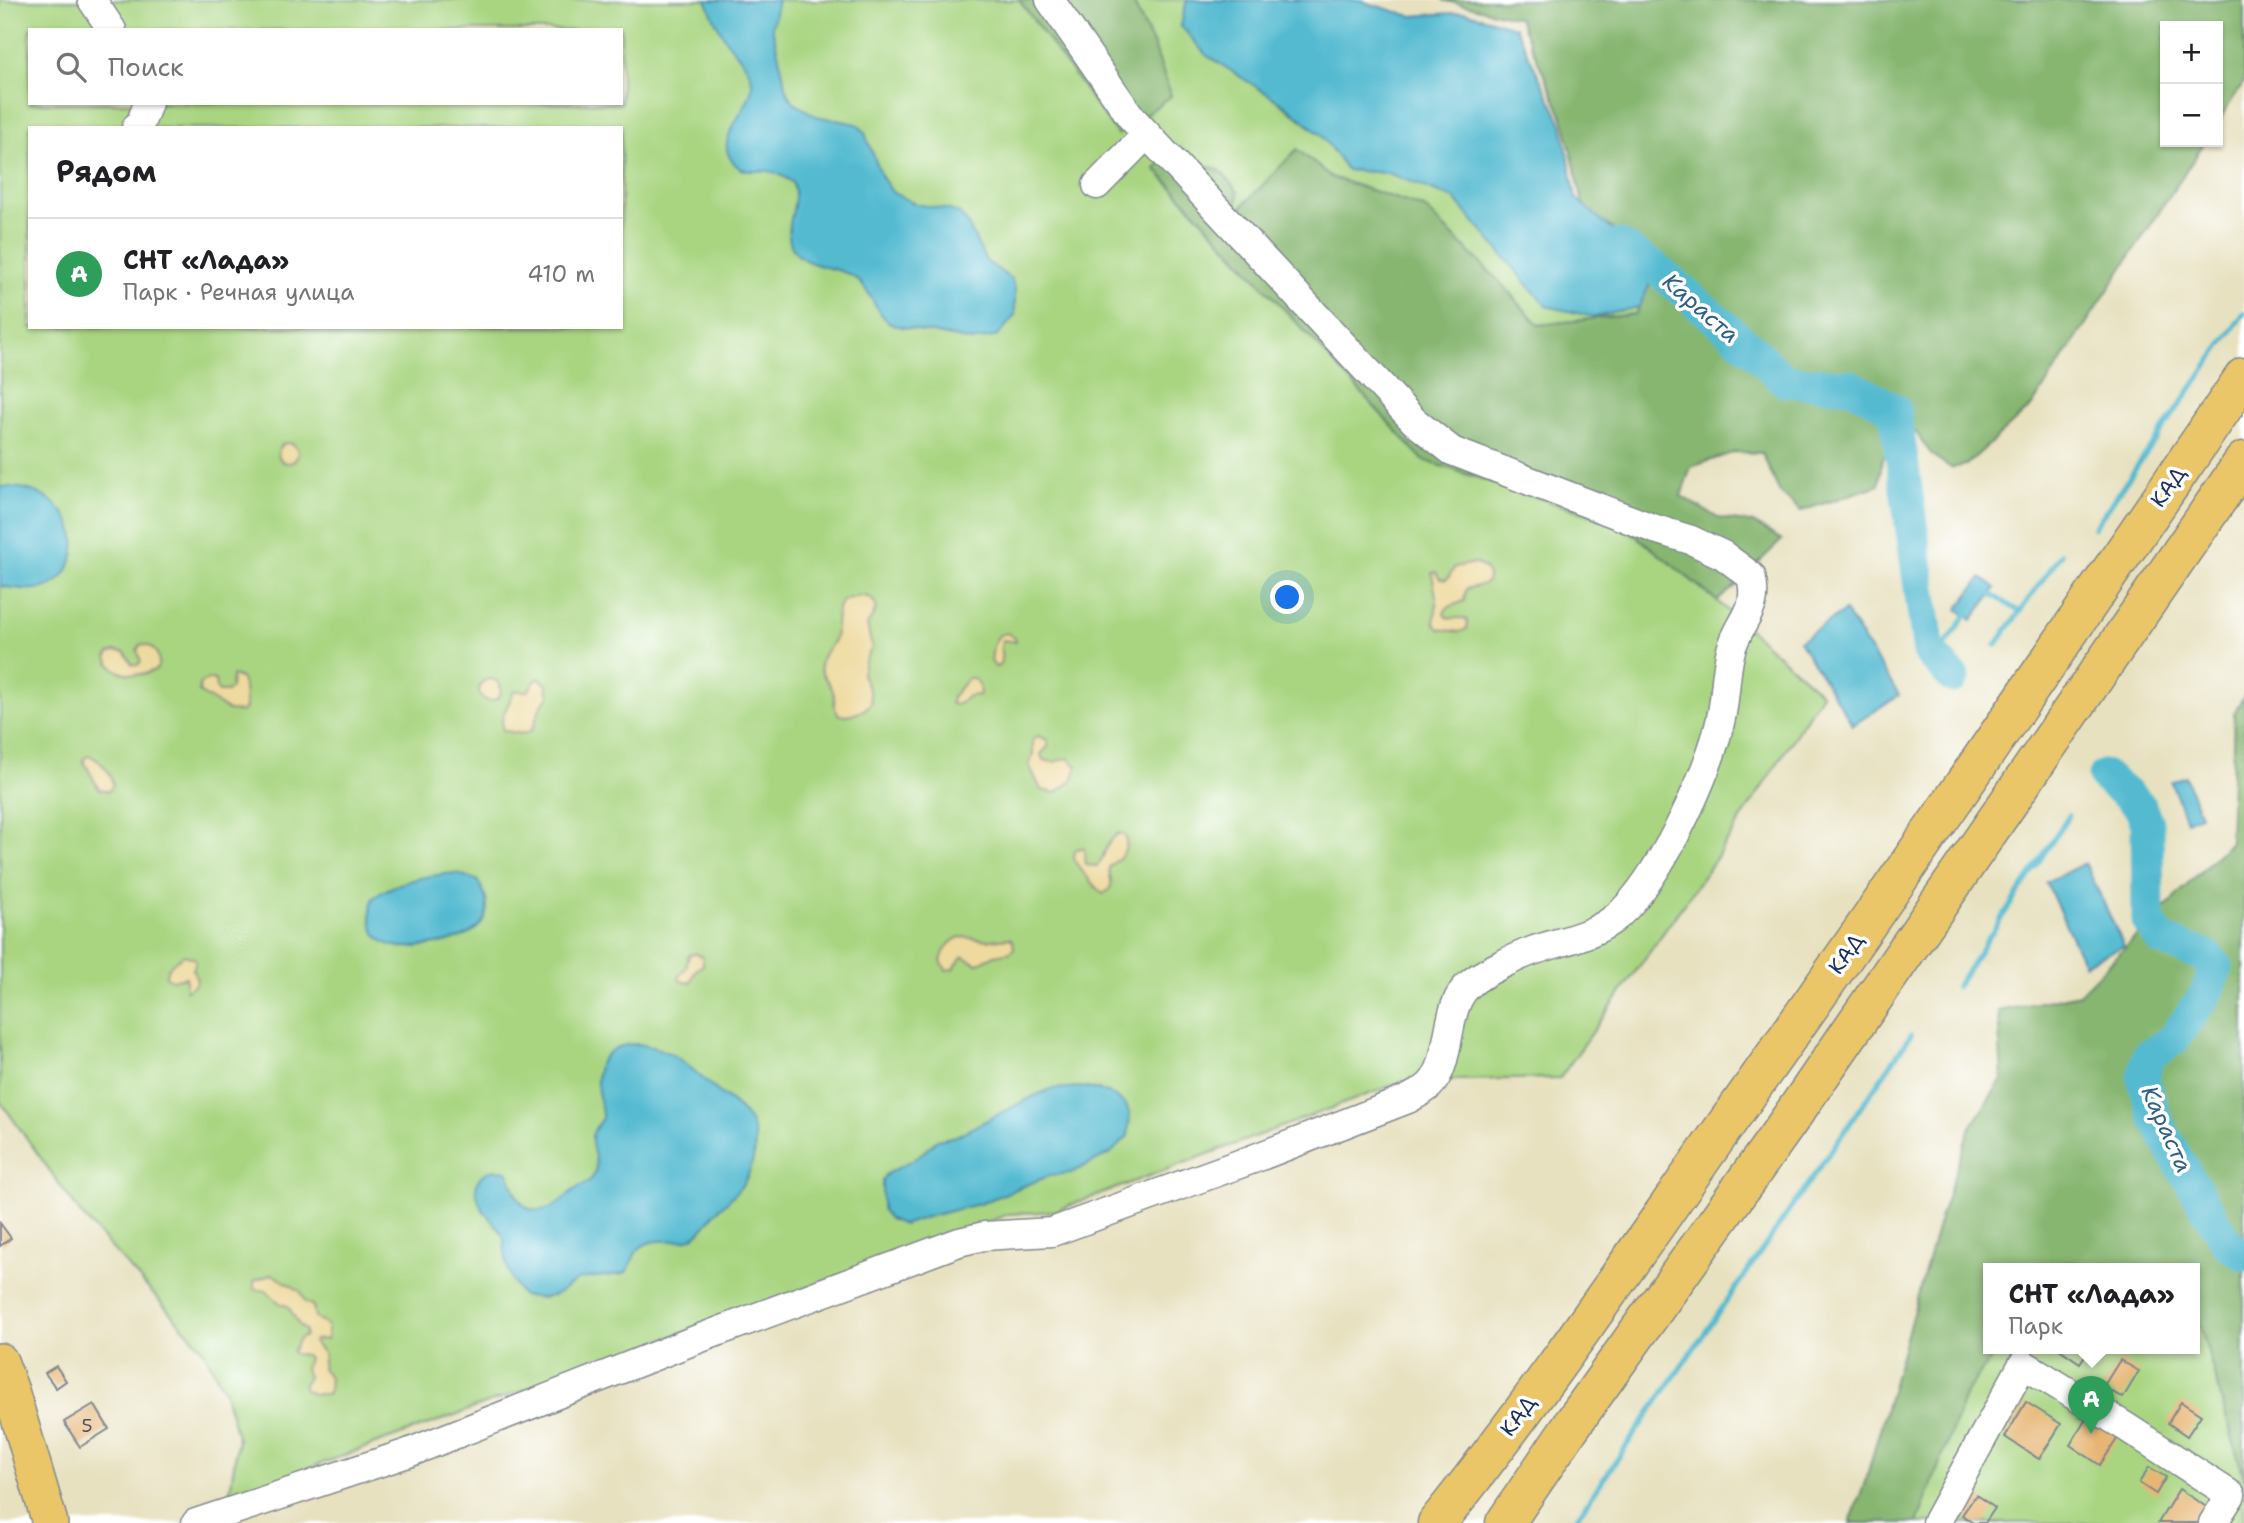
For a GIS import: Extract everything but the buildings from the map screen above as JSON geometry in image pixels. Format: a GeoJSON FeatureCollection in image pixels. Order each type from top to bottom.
{"type":"FeatureCollection","features":[{"type":"Feature","properties":{"kind":"highway","name":"КАД"},"geometry":{"type":"LineString","coordinates":[[1437,1523],[1473,1478],[1615,1282],[1793,1030],[2244,377]]}},
{"type":"Feature","properties":{"kind":"highway"},"geometry":{"type":"LineString","coordinates":[[1511,1519],[1571,1426],[1788,1122],[2244,461]]}},
{"type":"Feature","properties":{"kind":"main road"},"geometry":{"type":"LineString","coordinates":[[0,1361],[50,1523]]}},
{"type":"Feature","properties":{"kind":"street"},"geometry":{"type":"LineString","coordinates":[[92,0],[111,28]]}},
{"type":"Feature","properties":{"kind":"street"},"geometry":{"type":"LineString","coordinates":[[196,1523],[408,1453],[690,1342],[958,1242],[984,1236],[1052,1232],[1408,1099],[1431,1085],[1440,1069],[1459,998],[1469,983],[1528,952],[1580,936],[1610,922],[1629,906],[1651,875],[1693,799],[1712,753],[1722,717],[1731,650],[1750,612],[1755,593],[1751,576],[1723,555],[1691,540],[1652,528],[1452,451],[1414,421],[1131,117],[1050,0]]}},
{"type":"Feature","properties":{"kind":"street"},"geometry":{"type":"LineString","coordinates":[[138,126],[147,105]]}},
{"type":"Feature","properties":{"kind":"street"},"geometry":{"type":"LineString","coordinates":[[1097,185],[1147,134]]}},
{"type":"Feature","properties":{"kind":"street"},"geometry":{"type":"LineString","coordinates":[[1936,1523],[2023,1364],[2231,1495],[2213,1523]]}},
{"type":"Feature","properties":{"kind":"green space"},"geometry":{"type":"Polygon","coordinates":[[[0,0],[1019,0],[1118,135],[1171,96],[1154,46],[1132,0],[1187,0],[1181,26],[1321,135],[1347,170],[1388,173],[1455,199],[1499,248],[1595,317],[1639,307],[1636,314],[1539,325],[1496,278],[1424,208],[1331,177],[1297,150],[1235,214],[1160,163],[1155,169],[1423,460],[1624,526],[1717,601],[1822,694],[1715,860],[1560,1078],[1404,1081],[1055,1211],[1009,1214],[229,1497],[238,1439],[224,1390],[202,1348],[81,1214],[0,1101],[0,0]]]}},
{"type":"Feature","properties":{"kind":"green space"},"geometry":{"type":"Polygon","coordinates":[[[1019,0],[1132,0],[1154,46],[1171,96],[1118,135],[1019,0]]]}},
{"type":"Feature","properties":{"kind":"green space"},"geometry":{"type":"Polygon","coordinates":[[[1442,0],[2244,0],[2244,82],[2223,114],[2223,21],[2160,21],[2160,147],[2202,147],[2032,406],[1966,465],[1951,468],[1932,455],[1915,431],[1882,459],[1879,485],[1801,511],[1780,493],[1762,453],[1735,452],[1691,467],[1681,496],[1718,518],[1753,523],[1782,540],[1757,564],[1736,576],[1738,584],[1717,601],[1624,526],[1423,460],[1155,168],[1160,163],[1204,164],[1221,171],[1238,192],[1236,213],[1297,149],[1331,177],[1424,208],[1496,278],[1538,325],[1636,314],[1655,259],[1584,208],[1564,120],[1519,18],[1442,0]]]}},
{"type":"Feature","properties":{"kind":"green space"},"geometry":{"type":"Polygon","coordinates":[[[2244,696],[2244,1478],[2200,1325],[2200,1263],[1983,1263],[1983,1354],[1995,1354],[1967,1391],[1917,1523],[1850,1523],[1866,1479],[1938,1225],[1969,1130],[2002,1079],[1998,1011],[2079,994],[2230,842],[2234,713],[2244,696]]]}},
{"type":"Feature","properties":{"kind":"green space"},"geometry":{"type":"Polygon","coordinates":[[[2200,1325],[2244,1478],[2244,1523],[1917,1523],[1967,1391],[1995,1354],[2200,1354],[2200,1325]]]}},
{"type":"Feature","properties":{"kind":"sand"},"geometry":{"type":"Polygon","coordinates":[[[288,443],[295,446],[298,453],[295,460],[288,463],[281,460],[278,453],[281,446],[288,443]]]}},
{"type":"Feature","properties":{"kind":"sand"},"geometry":{"type":"Polygon","coordinates":[[[1474,563],[1485,568],[1488,574],[1487,582],[1466,589],[1464,601],[1447,608],[1444,613],[1449,618],[1467,620],[1467,629],[1459,632],[1439,629],[1434,623],[1437,603],[1432,573],[1436,572],[1439,578],[1444,580],[1455,567],[1474,563]]]}},
{"type":"Feature","properties":{"kind":"sand"},"geometry":{"type":"Polygon","coordinates":[[[865,596],[876,605],[875,613],[867,625],[872,648],[862,674],[871,703],[857,713],[839,715],[835,708],[833,690],[821,670],[821,660],[834,640],[841,603],[854,597],[865,596]]]}},
{"type":"Feature","properties":{"kind":"sand"},"geometry":{"type":"Polygon","coordinates":[[[1007,633],[1015,638],[1016,642],[1003,640],[1001,663],[995,667],[991,661],[993,646],[999,635],[1007,633]]]}},
{"type":"Feature","properties":{"kind":"sand"},"geometry":{"type":"Polygon","coordinates":[[[141,644],[156,652],[159,660],[157,669],[143,674],[128,674],[110,664],[107,657],[115,651],[125,652],[132,664],[138,665],[141,661],[137,650],[141,644]]]}},
{"type":"Feature","properties":{"kind":"sand"},"geometry":{"type":"Polygon","coordinates":[[[232,676],[241,678],[244,684],[245,708],[242,712],[229,711],[199,692],[200,684],[208,679],[215,680],[219,692],[227,692],[231,688],[232,676]]]}},
{"type":"Feature","properties":{"kind":"sand"},"geometry":{"type":"Polygon","coordinates":[[[968,678],[973,678],[979,684],[980,695],[968,696],[959,704],[953,705],[952,697],[968,678]]]}},
{"type":"Feature","properties":{"kind":"sand"},"geometry":{"type":"Polygon","coordinates":[[[490,679],[498,682],[501,690],[498,698],[490,701],[482,698],[479,690],[482,682],[490,679]]]}},
{"type":"Feature","properties":{"kind":"sand"},"geometry":{"type":"Polygon","coordinates":[[[537,679],[547,685],[549,697],[538,712],[531,731],[517,733],[503,730],[503,715],[514,691],[528,691],[537,679]]]}},
{"type":"Feature","properties":{"kind":"sand"},"geometry":{"type":"Polygon","coordinates":[[[1038,736],[1048,740],[1048,747],[1041,754],[1043,760],[1053,762],[1068,758],[1077,766],[1072,781],[1056,793],[1041,790],[1029,765],[1033,754],[1033,740],[1038,736]]]}},
{"type":"Feature","properties":{"kind":"sand"},"geometry":{"type":"Polygon","coordinates":[[[88,755],[108,771],[113,785],[109,791],[99,789],[83,760],[88,755]]]}},
{"type":"Feature","properties":{"kind":"sand"},"geometry":{"type":"Polygon","coordinates":[[[1119,833],[1126,837],[1126,847],[1122,855],[1109,867],[1111,885],[1103,894],[1076,863],[1075,851],[1084,848],[1086,865],[1097,866],[1109,843],[1119,833]]]}},
{"type":"Feature","properties":{"kind":"sand"},"geometry":{"type":"Polygon","coordinates":[[[960,937],[990,940],[1010,938],[1014,948],[1011,952],[995,955],[977,964],[963,956],[953,969],[946,970],[941,961],[944,953],[950,944],[960,937]]]}},
{"type":"Feature","properties":{"kind":"sand"},"geometry":{"type":"Polygon","coordinates":[[[695,953],[703,957],[703,965],[696,970],[690,983],[680,981],[679,976],[686,968],[689,955],[695,953]]]}},
{"type":"Feature","properties":{"kind":"sand"},"geometry":{"type":"Polygon","coordinates":[[[184,955],[196,960],[193,970],[197,979],[195,985],[186,990],[186,977],[172,980],[166,977],[169,967],[184,955]]]}},
{"type":"Feature","properties":{"kind":"sand"},"geometry":{"type":"Polygon","coordinates":[[[272,1274],[300,1291],[305,1302],[313,1306],[315,1317],[328,1326],[327,1339],[313,1342],[324,1354],[322,1368],[330,1378],[327,1394],[313,1394],[304,1389],[308,1377],[305,1369],[308,1358],[292,1352],[299,1339],[305,1336],[305,1330],[288,1306],[281,1304],[266,1291],[254,1289],[254,1281],[272,1274]]]}},
{"type":"Feature","properties":{"kind":"water"},"geometry":{"type":"Polygon","coordinates":[[[706,0],[778,0],[772,27],[788,95],[796,104],[816,116],[857,124],[864,131],[882,177],[893,193],[916,204],[960,214],[986,261],[1011,279],[1015,289],[1015,315],[998,336],[971,341],[893,325],[881,314],[859,281],[845,272],[809,262],[795,252],[789,237],[795,198],[792,182],[771,172],[744,170],[729,156],[729,136],[750,94],[752,84],[747,67],[728,43],[706,0]]]}},
{"type":"Feature","properties":{"kind":"water"},"geometry":{"type":"Polygon","coordinates":[[[1187,0],[1363,0],[1411,16],[1465,12],[1515,27],[1562,124],[1576,198],[1657,269],[1639,307],[1595,317],[1546,306],[1455,199],[1388,173],[1347,170],[1321,135],[1285,105],[1206,55],[1181,26],[1187,0]]]}},
{"type":"Feature","properties":{"kind":"water"},"geometry":{"type":"Polygon","coordinates":[[[0,487],[20,488],[39,494],[56,505],[69,521],[73,531],[74,551],[67,570],[53,584],[33,589],[0,586],[0,487]]]}},
{"type":"Feature","properties":{"kind":"water"},"geometry":{"type":"Polygon","coordinates":[[[1981,578],[1996,588],[1972,620],[1958,609],[1981,578]]]}},
{"type":"Feature","properties":{"kind":"water"},"geometry":{"type":"Polygon","coordinates":[[[1845,611],[1899,695],[1853,725],[1799,641],[1845,611]]]}},
{"type":"Feature","properties":{"kind":"water"},"geometry":{"type":"Polygon","coordinates":[[[2185,776],[2200,815],[2186,821],[2171,782],[2185,776]]]}},
{"type":"Feature","properties":{"kind":"water"},"geometry":{"type":"Polygon","coordinates":[[[2085,863],[2124,946],[2084,964],[2046,882],[2085,863]]]}},
{"type":"Feature","properties":{"kind":"water"},"geometry":{"type":"Polygon","coordinates":[[[456,873],[477,880],[484,893],[486,914],[475,929],[455,940],[421,947],[398,947],[380,939],[374,931],[371,919],[373,898],[392,887],[413,880],[456,873]]]}},
{"type":"Feature","properties":{"kind":"water"},"geometry":{"type":"Polygon","coordinates":[[[638,1044],[664,1051],[681,1060],[744,1113],[751,1125],[755,1143],[752,1163],[745,1181],[696,1235],[683,1240],[646,1244],[637,1251],[629,1269],[623,1274],[579,1279],[555,1295],[543,1298],[523,1296],[508,1270],[503,1236],[481,1206],[477,1183],[490,1171],[507,1171],[520,1201],[532,1210],[539,1210],[553,1206],[590,1180],[596,1168],[592,1136],[602,1118],[597,1084],[599,1066],[614,1049],[638,1044]]]}},
{"type":"Feature","properties":{"kind":"water"},"geometry":{"type":"Polygon","coordinates":[[[1082,1087],[1108,1092],[1126,1105],[1130,1115],[1128,1136],[1111,1153],[1071,1173],[1051,1175],[982,1203],[903,1225],[889,1219],[882,1210],[882,1181],[885,1175],[919,1156],[937,1140],[956,1136],[1051,1089],[1082,1087]]]}},
{"type":"Feature","properties":{"kind":"waterway","name":"Караста"},"geometry":{"type":"LineString","coordinates":[[1619,245],[1657,269],[1754,351],[1785,381],[1851,386],[1895,410],[1929,652],[1953,677]]}},
{"type":"Feature","properties":{"kind":"waterway"},"geometry":{"type":"LineString","coordinates":[[2094,528],[2244,313]]}},
{"type":"Feature","properties":{"kind":"waterway"},"geometry":{"type":"LineString","coordinates":[[1996,645],[2061,554]]}},
{"type":"Feature","properties":{"kind":"waterway"},"geometry":{"type":"LineString","coordinates":[[1991,594],[2020,612]]}},
{"type":"Feature","properties":{"kind":"waterway"},"geometry":{"type":"LineString","coordinates":[[1936,659],[1966,615]]}},
{"type":"Feature","properties":{"kind":"waterway","name":"Караста"},"geometry":{"type":"LineString","coordinates":[[2104,776],[2139,805],[2147,823],[2148,921],[2162,940],[2208,957],[2217,967],[2206,994],[2172,1041],[2149,1055],[2143,1078],[2155,1117],[2172,1150],[2228,1244],[2244,1255]]}},
{"type":"Feature","properties":{"kind":"waterway"},"geometry":{"type":"LineString","coordinates":[[1956,987],[2069,816]]}},
{"type":"Feature","properties":{"kind":"waterway"},"geometry":{"type":"LineString","coordinates":[[1573,1523],[1911,1035]]}},
{"type":"Feature","properties":{"kind":"waterway"},"geometry":{"type":"LineString","coordinates":[[1642,1523],[1649,1523]]}},
{"type":"Feature","properties":{"kind":"place","name":"СНТ «Лада»"},"geometry":{"type":"Point","coordinates":[2091,1434]}}]}
